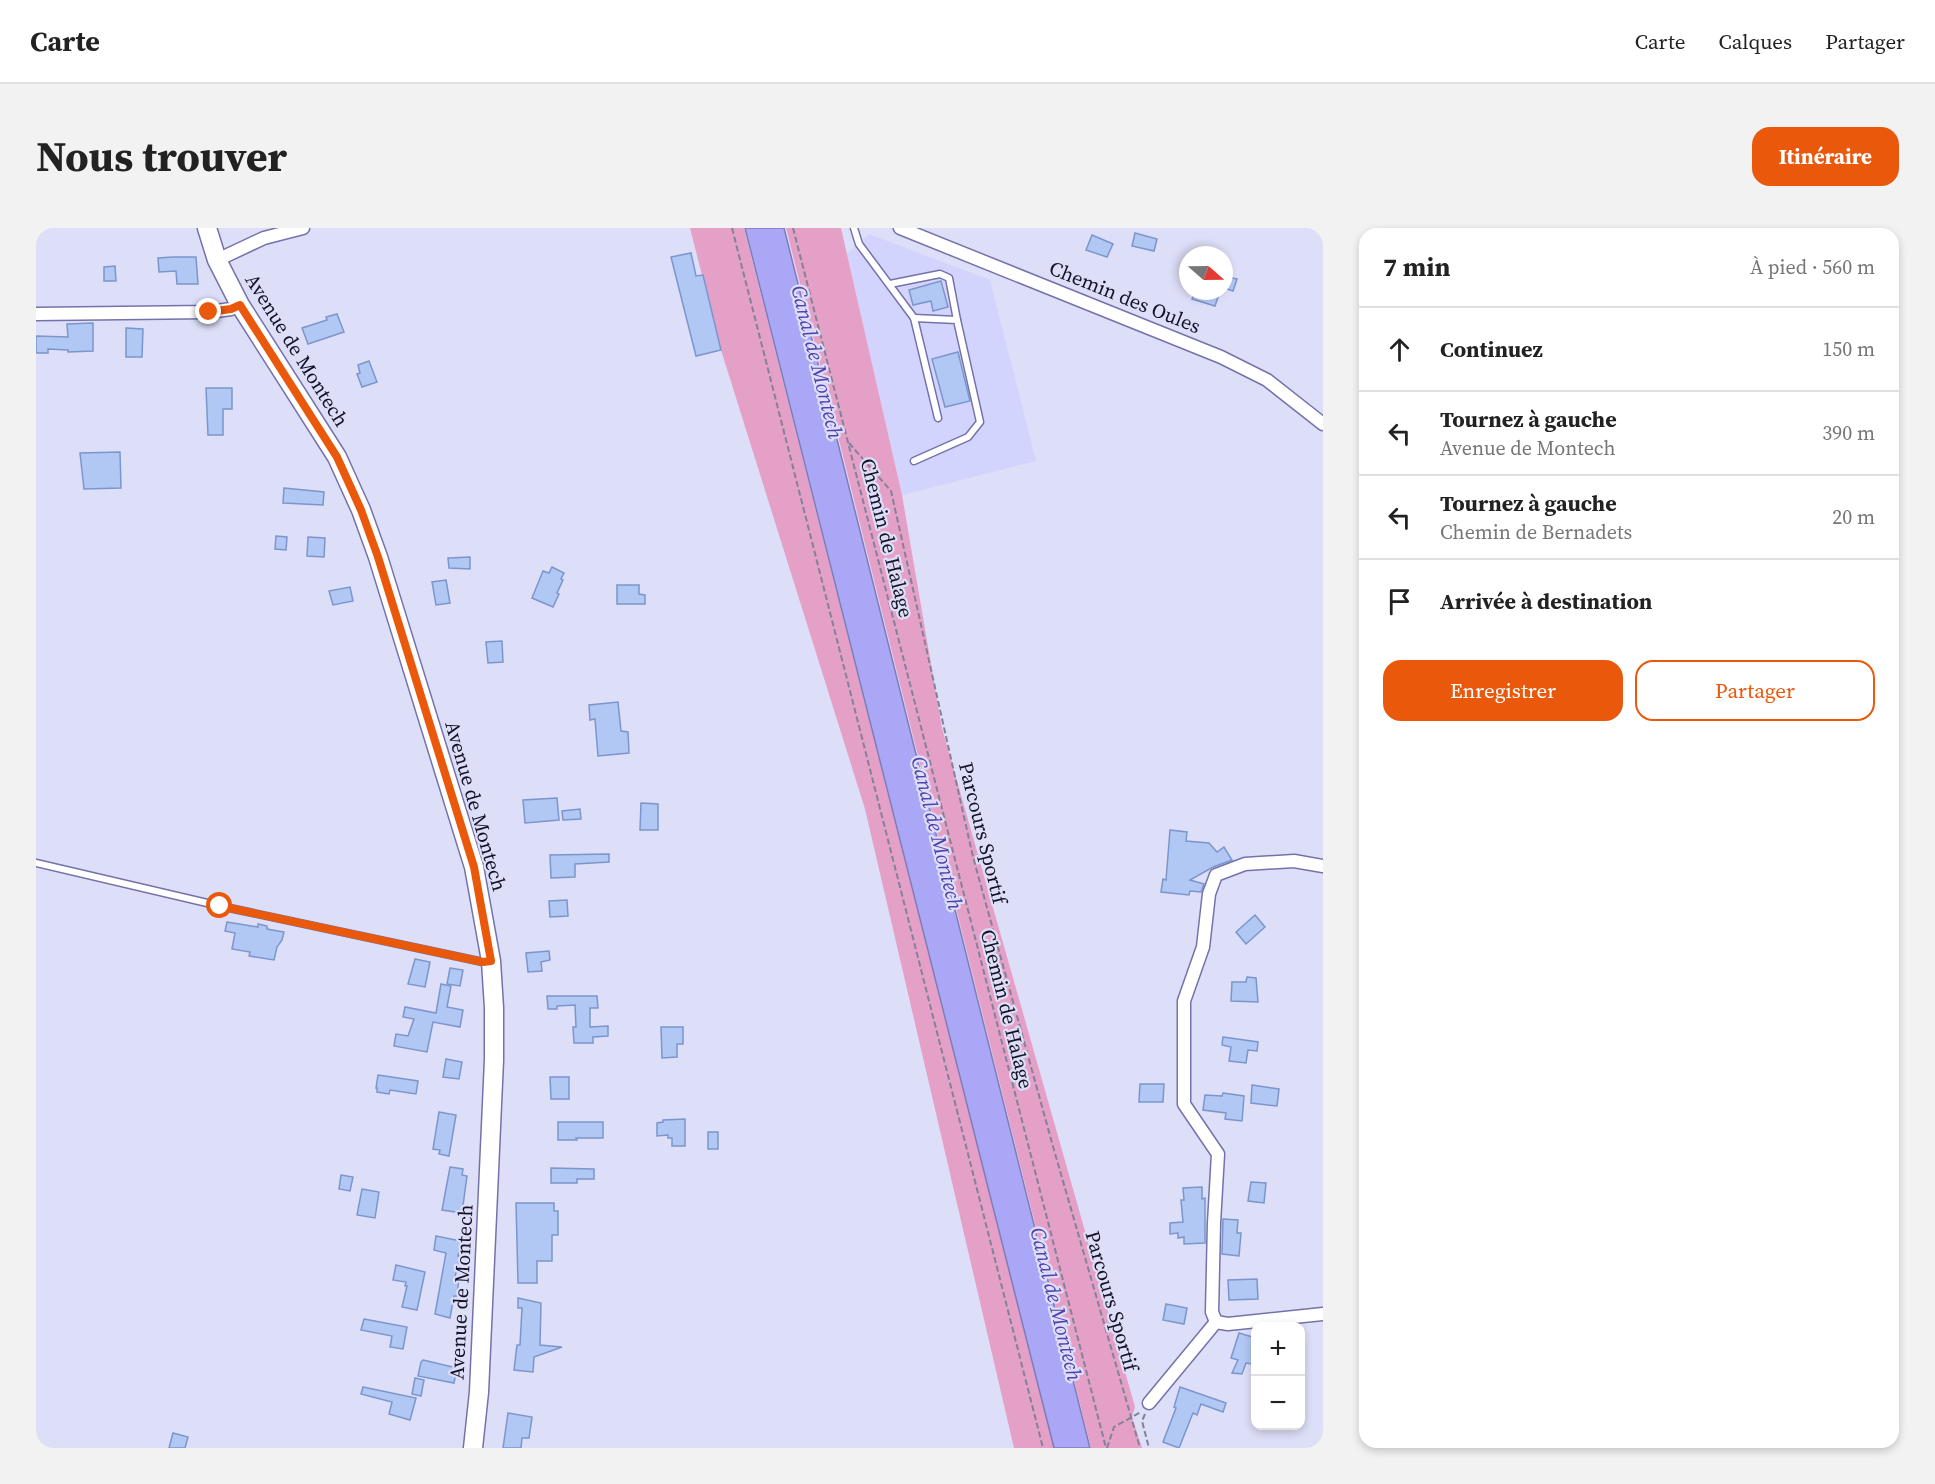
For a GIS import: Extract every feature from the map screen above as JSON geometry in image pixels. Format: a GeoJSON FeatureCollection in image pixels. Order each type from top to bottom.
{"type":"FeatureCollection","features":[{"type":"Feature","properties":{"kind":"main road","name":"Avenue de Montech"},"geometry":{"type":"LineString","coordinates":[[207,228],[217,260],[240,305],[337,457],[361,510],[378,557],[474,867],[491,961],[494,1060],[479,1392],[473,1448]]}},
{"type":"Feature","properties":{"kind":"street"},"geometry":{"type":"LineString","coordinates":[[217,260],[264,238],[303,228]]}},
{"type":"Feature","properties":{"kind":"street","name":"Chemin des Oules"},"geometry":{"type":"LineString","coordinates":[[900,228],[1221,357],[1267,380],[1323,423]]}},
{"type":"Feature","properties":{"kind":"street"},"geometry":{"type":"LineString","coordinates":[[36,314],[209,312],[231,309],[240,305]]}},
{"type":"Feature","properties":{"kind":"street"},"geometry":{"type":"LineString","coordinates":[[1216,1322],[1212,1312],[1218,1154],[1184,1104],[1184,1001],[1203,947],[1209,894],[1216,875],[1245,864],[1294,861],[1323,866]]}},
{"type":"Feature","properties":{"kind":"street"},"geometry":{"type":"LineString","coordinates":[[1216,1322],[1228,1324],[1323,1314]]}},
{"type":"Feature","properties":{"kind":"street"},"geometry":{"type":"LineString","coordinates":[[1146,1406],[1216,1322]]}},
{"type":"Feature","properties":{"kind":"lane"},"geometry":{"type":"LineString","coordinates":[[854,228],[859,244],[914,318],[938,418]]}},
{"type":"Feature","properties":{"kind":"lane"},"geometry":{"type":"LineString","coordinates":[[890,284],[940,274],[949,278],[980,422],[968,437],[914,461]]}},
{"type":"Feature","properties":{"kind":"lane"},"geometry":{"type":"LineString","coordinates":[[914,318],[957,320]]}},
{"type":"Feature","properties":{"kind":"lane"},"geometry":{"type":"LineString","coordinates":[[36,863],[231,909],[483,962],[491,961]]}},
{"type":"Feature","properties":{"kind":"path"},"geometry":{"type":"LineString","coordinates":[[732,228],[1043,1448]]}},
{"type":"Feature","properties":{"kind":"path","name":"Chemin de Halage"},"geometry":{"type":"LineString","coordinates":[[794,228],[1106,1448]]}},
{"type":"Feature","properties":{"kind":"path","name":"Parcours Sportif"},"geometry":{"type":"LineString","coordinates":[[848,442],[891,491],[973,857],[1140,1448]]}},
{"type":"Feature","properties":{"kind":"path"},"geometry":{"type":"LineString","coordinates":[[1106,1448],[1114,1427],[1146,1406]]}},
{"type":"Feature","properties":{"kind":"path"},"geometry":{"type":"LineString","coordinates":[[1146,1406],[1142,1421],[1149,1448]]}},
{"type":"Feature","properties":{"kind":"shaded area"},"geometry":{"type":"Polygon","coordinates":[[[690,228],[744,228],[1054,1448],[1014,1448],[865,809],[721,350],[690,228]]]}},
{"type":"Feature","properties":{"kind":"shaded area"},"geometry":{"type":"Polygon","coordinates":[[[786,228],[841,228],[902,495],[942,728],[1135,1407],[1132,1417],[1142,1448],[1091,1448],[786,228]]]}},
{"type":"Feature","properties":{"kind":"shaded area"},"geometry":{"type":"Polygon","coordinates":[[[869,234],[990,280],[1036,461],[902,495],[847,254],[869,234]]]}},
{"type":"Feature","properties":{"kind":"water","name":"Canal de Montech"},"geometry":{"type":"Polygon","coordinates":[[[745,228],[784,228],[1090,1448],[1054,1448],[745,228]]]}},
{"type":"Feature","properties":{"kind":"building"},"geometry":{"type":"Polygon","coordinates":[[[1135,233],[1157,239],[1154,251],[1132,246],[1135,233]]]}},
{"type":"Feature","properties":{"kind":"building"},"geometry":{"type":"Polygon","coordinates":[[[1092,235],[1113,244],[1107,257],[1086,250],[1092,235]]]}},
{"type":"Feature","properties":{"kind":"building"},"geometry":{"type":"Polygon","coordinates":[[[691,253],[696,276],[703,275],[721,350],[696,356],[671,257],[691,253]]]}},
{"type":"Feature","properties":{"kind":"building"},"geometry":{"type":"Polygon","coordinates":[[[196,257],[198,284],[177,284],[176,271],[159,272],[158,258],[196,257]]]}},
{"type":"Feature","properties":{"kind":"building"},"geometry":{"type":"Polygon","coordinates":[[[115,266],[116,281],[104,281],[104,267],[115,266]]]}},
{"type":"Feature","properties":{"kind":"building"},"geometry":{"type":"Polygon","coordinates":[[[1233,278],[1237,279],[1233,291],[1233,278]]]}},
{"type":"Feature","properties":{"kind":"building"},"geometry":{"type":"Polygon","coordinates":[[[941,281],[948,307],[933,311],[931,301],[913,305],[909,290],[941,281]]]}},
{"type":"Feature","properties":{"kind":"building"},"geometry":{"type":"Polygon","coordinates":[[[1195,300],[1217,300],[1215,306],[1195,300]]]}},
{"type":"Feature","properties":{"kind":"building"},"geometry":{"type":"Polygon","coordinates":[[[337,314],[344,332],[308,344],[302,328],[327,320],[326,317],[337,314]]]}},
{"type":"Feature","properties":{"kind":"building"},"geometry":{"type":"Polygon","coordinates":[[[93,323],[93,351],[68,352],[68,350],[48,349],[48,353],[36,353],[36,336],[68,337],[67,324],[93,323]]]}},
{"type":"Feature","properties":{"kind":"building"},"geometry":{"type":"Polygon","coordinates":[[[126,328],[143,329],[142,357],[126,357],[126,328]]]}},
{"type":"Feature","properties":{"kind":"building"},"geometry":{"type":"Polygon","coordinates":[[[958,352],[970,401],[945,407],[932,359],[958,352]]]}},
{"type":"Feature","properties":{"kind":"building"},"geometry":{"type":"Polygon","coordinates":[[[369,361],[377,382],[362,387],[357,374],[360,373],[358,365],[369,361]]]}},
{"type":"Feature","properties":{"kind":"building"},"geometry":{"type":"Polygon","coordinates":[[[206,388],[232,388],[232,409],[223,409],[223,435],[208,435],[206,388]]]}},
{"type":"Feature","properties":{"kind":"building"},"geometry":{"type":"Polygon","coordinates":[[[120,452],[121,488],[84,489],[80,453],[120,452]]]}},
{"type":"Feature","properties":{"kind":"building"},"geometry":{"type":"Polygon","coordinates":[[[284,488],[324,492],[323,505],[283,503],[284,488]]]}},
{"type":"Feature","properties":{"kind":"building"},"geometry":{"type":"Polygon","coordinates":[[[276,536],[287,537],[286,550],[275,549],[276,536]]]}},
{"type":"Feature","properties":{"kind":"building"},"geometry":{"type":"Polygon","coordinates":[[[308,537],[325,538],[324,557],[307,556],[308,537]]]}},
{"type":"Feature","properties":{"kind":"building"},"geometry":{"type":"Polygon","coordinates":[[[470,557],[470,569],[449,568],[448,558],[470,557]]]}},
{"type":"Feature","properties":{"kind":"building"},"geometry":{"type":"Polygon","coordinates":[[[552,567],[564,573],[553,607],[532,598],[543,571],[549,573],[552,567]]]}},
{"type":"Feature","properties":{"kind":"building"},"geometry":{"type":"Polygon","coordinates":[[[446,580],[450,603],[436,605],[432,582],[446,580]]]}},
{"type":"Feature","properties":{"kind":"building"},"geometry":{"type":"Polygon","coordinates":[[[617,585],[639,585],[639,594],[645,595],[645,604],[617,604],[617,585]]]}},
{"type":"Feature","properties":{"kind":"building"},"geometry":{"type":"Polygon","coordinates":[[[350,587],[353,601],[333,605],[329,591],[350,587]]]}},
{"type":"Feature","properties":{"kind":"building"},"geometry":{"type":"Polygon","coordinates":[[[502,641],[503,662],[488,663],[486,642],[502,641]]]}},
{"type":"Feature","properties":{"kind":"building"},"geometry":{"type":"Polygon","coordinates":[[[618,702],[621,731],[628,732],[629,753],[598,756],[595,719],[590,720],[589,705],[618,702]]]}},
{"type":"Feature","properties":{"kind":"building"},"geometry":{"type":"Polygon","coordinates":[[[557,798],[559,820],[525,823],[523,800],[557,798]]]}},
{"type":"Feature","properties":{"kind":"building"},"geometry":{"type":"Polygon","coordinates":[[[641,803],[658,804],[658,830],[640,830],[641,803]]]}},
{"type":"Feature","properties":{"kind":"building"},"geometry":{"type":"Polygon","coordinates":[[[580,809],[581,819],[563,820],[562,811],[580,809]]]}},
{"type":"Feature","properties":{"kind":"building"},"geometry":{"type":"Polygon","coordinates":[[[1170,830],[1187,832],[1186,841],[1209,843],[1217,852],[1224,847],[1232,860],[1213,867],[1190,880],[1204,884],[1201,892],[1190,891],[1189,895],[1161,892],[1163,879],[1166,880],[1170,830]]]}},
{"type":"Feature","properties":{"kind":"building"},"geometry":{"type":"Polygon","coordinates":[[[609,854],[609,862],[575,864],[575,877],[551,878],[550,855],[609,854]]]}},
{"type":"Feature","properties":{"kind":"building"},"geometry":{"type":"Polygon","coordinates":[[[567,900],[568,916],[550,917],[549,901],[567,900]]]}},
{"type":"Feature","properties":{"kind":"building"},"geometry":{"type":"Polygon","coordinates":[[[1255,915],[1265,927],[1246,944],[1236,932],[1255,915]]]}},
{"type":"Feature","properties":{"kind":"building"},"geometry":{"type":"Polygon","coordinates":[[[227,922],[258,927],[258,924],[267,926],[267,929],[284,932],[274,960],[249,956],[250,952],[232,949],[235,933],[225,931],[227,922]]]}},
{"type":"Feature","properties":{"kind":"building"},"geometry":{"type":"Polygon","coordinates":[[[549,951],[550,960],[541,962],[542,971],[528,972],[526,953],[549,951]]]}},
{"type":"Feature","properties":{"kind":"building"},"geometry":{"type":"Polygon","coordinates":[[[415,959],[430,962],[425,987],[408,984],[415,959]]]}},
{"type":"Feature","properties":{"kind":"building"},"geometry":{"type":"Polygon","coordinates":[[[450,968],[463,970],[460,986],[447,984],[450,968]]]}},
{"type":"Feature","properties":{"kind":"building"},"geometry":{"type":"Polygon","coordinates":[[[1247,977],[1256,978],[1258,1002],[1231,1001],[1232,982],[1246,982],[1247,977]]]}},
{"type":"Feature","properties":{"kind":"building"},"geometry":{"type":"Polygon","coordinates":[[[441,984],[451,986],[447,1007],[463,1010],[460,1027],[433,1022],[427,1052],[394,1046],[396,1034],[408,1036],[414,1019],[403,1017],[405,1007],[436,1013],[441,984]]]}},
{"type":"Feature","properties":{"kind":"building"},"geometry":{"type":"Polygon","coordinates":[[[547,996],[597,996],[598,1008],[590,1008],[590,1027],[608,1026],[608,1036],[593,1037],[593,1043],[574,1043],[575,1005],[548,1009],[547,996]]]}},
{"type":"Feature","properties":{"kind":"building"},"geometry":{"type":"Polygon","coordinates":[[[661,1027],[683,1027],[683,1044],[677,1044],[677,1057],[662,1058],[661,1027]]]}},
{"type":"Feature","properties":{"kind":"building"},"geometry":{"type":"Polygon","coordinates":[[[1223,1037],[1258,1042],[1257,1051],[1248,1050],[1246,1063],[1229,1061],[1231,1047],[1222,1045],[1223,1037]]]}},
{"type":"Feature","properties":{"kind":"building"},"geometry":{"type":"Polygon","coordinates":[[[446,1059],[462,1062],[459,1079],[443,1077],[446,1059]]]}},
{"type":"Feature","properties":{"kind":"building"},"geometry":{"type":"Polygon","coordinates":[[[378,1075],[418,1081],[416,1094],[390,1090],[389,1094],[377,1092],[378,1075]]]}},
{"type":"Feature","properties":{"kind":"building"},"geometry":{"type":"Polygon","coordinates":[[[550,1077],[569,1077],[569,1099],[551,1099],[550,1077]]]}},
{"type":"Feature","properties":{"kind":"building"},"geometry":{"type":"Polygon","coordinates":[[[1140,1084],[1164,1084],[1163,1102],[1139,1102],[1140,1084]]]}},
{"type":"Feature","properties":{"kind":"building"},"geometry":{"type":"Polygon","coordinates":[[[1252,1085],[1279,1089],[1277,1106],[1251,1103],[1252,1085]]]}},
{"type":"Feature","properties":{"kind":"building"},"geometry":{"type":"Polygon","coordinates":[[[1223,1093],[1244,1096],[1242,1121],[1225,1119],[1226,1113],[1203,1110],[1205,1095],[1222,1096],[1223,1093]]]}},
{"type":"Feature","properties":{"kind":"building"},"geometry":{"type":"Polygon","coordinates":[[[439,1112],[456,1115],[449,1156],[439,1154],[440,1150],[433,1149],[439,1112]]]}},
{"type":"Feature","properties":{"kind":"building"},"geometry":{"type":"Polygon","coordinates":[[[685,1119],[685,1146],[672,1146],[672,1138],[668,1138],[668,1135],[657,1136],[657,1123],[663,1120],[685,1119]]]}},
{"type":"Feature","properties":{"kind":"building"},"geometry":{"type":"Polygon","coordinates":[[[558,1122],[603,1122],[603,1138],[558,1140],[558,1122]]]}},
{"type":"Feature","properties":{"kind":"building"},"geometry":{"type":"Polygon","coordinates":[[[708,1132],[718,1132],[718,1149],[708,1149],[708,1132]]]}},
{"type":"Feature","properties":{"kind":"building"},"geometry":{"type":"Polygon","coordinates":[[[450,1167],[463,1169],[462,1175],[467,1176],[462,1213],[442,1210],[450,1167]]]}},
{"type":"Feature","properties":{"kind":"building"},"geometry":{"type":"Polygon","coordinates":[[[551,1168],[594,1169],[594,1179],[577,1179],[577,1183],[551,1183],[551,1168]]]}},
{"type":"Feature","properties":{"kind":"building"},"geometry":{"type":"Polygon","coordinates":[[[341,1175],[353,1177],[350,1191],[339,1189],[341,1175]]]}},
{"type":"Feature","properties":{"kind":"building"},"geometry":{"type":"Polygon","coordinates":[[[1251,1182],[1266,1183],[1264,1203],[1248,1201],[1251,1182]]]}},
{"type":"Feature","properties":{"kind":"building"},"geometry":{"type":"Polygon","coordinates":[[[1202,1187],[1202,1199],[1205,1198],[1205,1243],[1184,1244],[1184,1237],[1178,1238],[1178,1233],[1170,1234],[1170,1223],[1183,1222],[1181,1200],[1184,1200],[1183,1188],[1202,1187]]]}},
{"type":"Feature","properties":{"kind":"building"},"geometry":{"type":"Polygon","coordinates":[[[362,1189],[379,1192],[375,1218],[357,1215],[362,1189]]]}},
{"type":"Feature","properties":{"kind":"building"},"geometry":{"type":"Polygon","coordinates":[[[516,1203],[554,1203],[554,1211],[558,1211],[558,1235],[552,1235],[552,1261],[537,1261],[537,1283],[518,1283],[516,1203]]]}},
{"type":"Feature","properties":{"kind":"building"},"geometry":{"type":"Polygon","coordinates":[[[1223,1219],[1238,1220],[1237,1233],[1241,1233],[1239,1256],[1222,1254],[1223,1219]]]}},
{"type":"Feature","properties":{"kind":"building"},"geometry":{"type":"Polygon","coordinates":[[[436,1236],[461,1241],[455,1277],[459,1278],[457,1296],[454,1296],[450,1318],[435,1314],[446,1253],[434,1250],[436,1236]]]}},
{"type":"Feature","properties":{"kind":"building"},"geometry":{"type":"Polygon","coordinates":[[[396,1265],[425,1272],[417,1310],[402,1307],[407,1286],[405,1286],[406,1282],[393,1280],[396,1265]]]}},
{"type":"Feature","properties":{"kind":"building"},"geometry":{"type":"Polygon","coordinates":[[[1257,1279],[1258,1299],[1229,1300],[1228,1280],[1257,1279]]]}},
{"type":"Feature","properties":{"kind":"building"},"geometry":{"type":"Polygon","coordinates":[[[518,1298],[541,1303],[540,1345],[562,1347],[534,1357],[533,1372],[514,1370],[517,1345],[520,1345],[522,1308],[518,1308],[518,1298]]]}},
{"type":"Feature","properties":{"kind":"building"},"geometry":{"type":"Polygon","coordinates":[[[1166,1304],[1187,1308],[1184,1324],[1163,1320],[1166,1304]]]}},
{"type":"Feature","properties":{"kind":"building"},"geometry":{"type":"Polygon","coordinates":[[[364,1319],[407,1327],[403,1349],[390,1347],[392,1336],[361,1330],[364,1319]]]}},
{"type":"Feature","properties":{"kind":"building"},"geometry":{"type":"Polygon","coordinates":[[[1239,1333],[1251,1337],[1251,1364],[1246,1363],[1242,1374],[1232,1373],[1238,1360],[1231,1358],[1239,1333]]]}},
{"type":"Feature","properties":{"kind":"building"},"geometry":{"type":"Polygon","coordinates":[[[423,1360],[457,1368],[454,1383],[418,1376],[423,1360]]]}},
{"type":"Feature","properties":{"kind":"building"},"geometry":{"type":"Polygon","coordinates":[[[415,1378],[424,1380],[421,1396],[412,1394],[415,1378]]]}},
{"type":"Feature","properties":{"kind":"building"},"geometry":{"type":"Polygon","coordinates":[[[363,1387],[416,1398],[410,1420],[389,1414],[392,1402],[361,1394],[363,1387]]]}},
{"type":"Feature","properties":{"kind":"building"},"geometry":{"type":"Polygon","coordinates":[[[1180,1387],[1226,1403],[1223,1412],[1201,1404],[1197,1415],[1193,1413],[1179,1448],[1163,1442],[1176,1408],[1174,1407],[1180,1387]]]}},
{"type":"Feature","properties":{"kind":"building"},"geometry":{"type":"Polygon","coordinates":[[[508,1413],[532,1417],[529,1438],[522,1438],[521,1448],[503,1448],[508,1413]]]}},
{"type":"Feature","properties":{"kind":"building"},"geometry":{"type":"Polygon","coordinates":[[[173,1433],[188,1437],[185,1448],[169,1448],[173,1433]]]}},
{"type":"Feature","properties":{"kind":"route"},"geometry":{"type":"LineString","coordinates":[[209,312],[231,309],[240,305],[337,457],[361,510],[378,557],[474,867],[491,961],[483,962],[220,906]]}}]}
